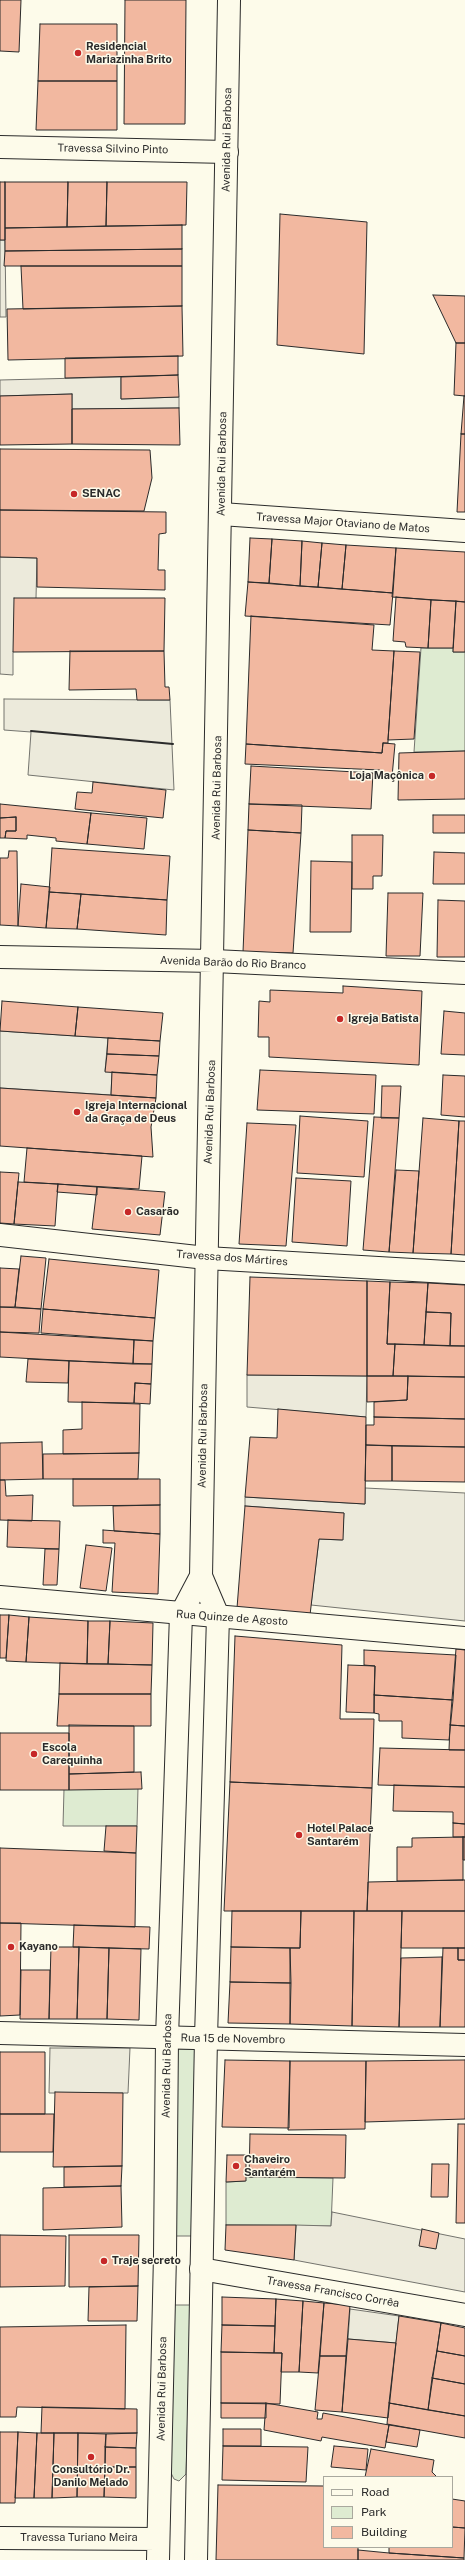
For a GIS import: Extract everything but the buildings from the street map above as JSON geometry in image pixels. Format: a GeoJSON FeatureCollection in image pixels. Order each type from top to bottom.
{"type":"FeatureCollection","features":[{"type":"Feature","properties":{"kind":"main road","name":"Avenida Rui Barbosa"},"geometry":{"type":"LineString","coordinates":[[196,2560],[206,2038],[218,1616],[201,1576],[206,1258],[214,962],[229,0]]}},
{"type":"Feature","properties":{"kind":"main road","name":"Travessa Silvino Pinto"},"geometry":{"type":"LineString","coordinates":[[0,147],[227,152]]}},
{"type":"Feature","properties":{"kind":"main road","name":"Travessa Major Otaviano de Matos"},"geometry":{"type":"LineString","coordinates":[[221,514],[465,531]]}},
{"type":"Feature","properties":{"kind":"main road","name":"Avenida Barão do Rio Branco"},"geometry":{"type":"LineString","coordinates":[[0,957],[214,962],[465,973]]}},
{"type":"Feature","properties":{"kind":"main road","name":"Travessa dos Mártires"},"geometry":{"type":"LineString","coordinates":[[0,1235],[206,1258],[465,1273]]}},
{"type":"Feature","properties":{"kind":"main road","name":"Avenida Rui Barbosa"},"geometry":{"type":"LineString","coordinates":[[158,2560],[165,2255],[167,2038],[181,1614],[201,1576]]}},
{"type":"Feature","properties":{"kind":"main road","name":"Rua Quinze de Agosto"},"geometry":{"type":"LineString","coordinates":[[0,1597],[465,1638]]}},
{"type":"Feature","properties":{"kind":"main road","name":"Rua 15 de Novembro"},"geometry":{"type":"LineString","coordinates":[[0,2033],[465,2046]]}},
{"type":"Feature","properties":{"kind":"main road","name":"Travessa Francisco Corrêa"},"geometry":{"type":"LineString","coordinates":[[201,2268],[465,2315]]}},
{"type":"Feature","properties":{"kind":"main road","name":"Travessa Turiano Meira"},"geometry":{"type":"LineString","coordinates":[[0,2538],[158,2539]]}},
{"type":"Feature","properties":{"kind":"green space"},"geometry":{"type":"Polygon","coordinates":[[[421,648],[453,648],[453,652],[465,652],[465,751],[414,752],[421,648]]]}},
{"type":"Feature","properties":{"kind":"green space"},"geometry":{"type":"Polygon","coordinates":[[[138,1788],[137,1826],[63,1826],[64,1789],[138,1788]]]}},
{"type":"Feature","properties":{"kind":"green space"},"geometry":{"type":"Polygon","coordinates":[[[176,2049],[195,2049],[192,2236],[174,2236],[176,2049]]]}},
{"type":"Feature","properties":{"kind":"green space"},"geometry":{"type":"Polygon","coordinates":[[[246,2177],[333,2178],[331,2226],[226,2225],[226,2182],[245,2181],[246,2177]]]}},
{"type":"Feature","properties":{"kind":"green space"},"geometry":{"type":"Polygon","coordinates":[[[173,2305],[191,2305],[186,2474],[179,2481],[174,2479],[171,2473],[173,2305]]]}},
{"type":"Feature","properties":{"kind":"shaded area"},"geometry":{"type":"Polygon","coordinates":[[[0,240],[5,240],[6,317],[0,317],[0,240]]]}},
{"type":"Feature","properties":{"kind":"shaded area"},"geometry":{"type":"Polygon","coordinates":[[[121,377],[121,399],[179,397],[179,408],[72,409],[72,394],[0,396],[0,380],[121,377]]]}},
{"type":"Feature","properties":{"kind":"shaded area"},"geometry":{"type":"Polygon","coordinates":[[[0,557],[37,558],[36,598],[13,652],[13,675],[0,674],[0,557]]]}},
{"type":"Feature","properties":{"kind":"shaded area"},"geometry":{"type":"Polygon","coordinates":[[[4,699],[170,700],[174,790],[28,775],[31,732],[4,730],[4,699]]]}},
{"type":"Feature","properties":{"kind":"shaded area"},"geometry":{"type":"Polygon","coordinates":[[[0,1031],[108,1038],[105,1071],[112,1072],[111,1095],[0,1088],[0,1031]]]}},
{"type":"Feature","properties":{"kind":"shaded area"},"geometry":{"type":"Polygon","coordinates":[[[247,1375],[367,1376],[366,1417],[247,1407],[247,1375]]]}},
{"type":"Feature","properties":{"kind":"shaded area"},"geometry":{"type":"Polygon","coordinates":[[[365,1488],[465,1493],[465,1621],[311,1605],[319,1539],[342,1540],[344,1513],[245,1506],[245,1497],[365,1504],[365,1488]]]}},
{"type":"Feature","properties":{"kind":"shaded area"},"geometry":{"type":"Polygon","coordinates":[[[50,2048],[130,2048],[128,2093],[49,2093],[50,2048]]]}},
{"type":"Feature","properties":{"kind":"shaded area"},"geometry":{"type":"Polygon","coordinates":[[[332,2212],[465,2239],[465,2292],[294,2260],[296,2225],[331,2226],[332,2212]]]}},
{"type":"Feature","properties":{"kind":"shaded area"},"geometry":{"type":"Polygon","coordinates":[[[350,2309],[399,2316],[396,2343],[348,2339],[350,2309]]]}},
{"type":"Feature","properties":{"kind":"wall"},"geometry":{"type":"LineString","coordinates":[[31,731],[173,744]]}},
{"type":"Feature","properties":{"kind":"place","name":"Residencial Mariazinha Brito"},"geometry":{"type":"Point","coordinates":[78,53]}},
{"type":"Feature","properties":{"kind":"place","name":"SENAC"},"geometry":{"type":"Point","coordinates":[74,494]}},
{"type":"Feature","properties":{"kind":"place","name":"Loja Maçônica"},"geometry":{"type":"Point","coordinates":[432,776]}},
{"type":"Feature","properties":{"kind":"place","name":"Igreja Batista"},"geometry":{"type":"Point","coordinates":[340,1019]}},
{"type":"Feature","properties":{"kind":"place","name":"Igreja Internacional da Graça de Deus"},"geometry":{"type":"Point","coordinates":[77,1112]}},
{"type":"Feature","properties":{"kind":"place","name":"Casarão"},"geometry":{"type":"Point","coordinates":[128,1212]}},
{"type":"Feature","properties":{"kind":"place","name":"Escola Carequinha"},"geometry":{"type":"Point","coordinates":[34,1754]}},
{"type":"Feature","properties":{"kind":"place","name":"Hotel Palace Santarém"},"geometry":{"type":"Point","coordinates":[299,1835]}},
{"type":"Feature","properties":{"kind":"place","name":"Kayano"},"geometry":{"type":"Point","coordinates":[11,1947]}},
{"type":"Feature","properties":{"kind":"place","name":"Chaveiro Santarém"},"geometry":{"type":"Point","coordinates":[236,2166]}},
{"type":"Feature","properties":{"kind":"place","name":"Traje secreto"},"geometry":{"type":"Point","coordinates":[104,2261]}},
{"type":"Feature","properties":{"kind":"place","name":"Consultório Dr. Danilo Melado"},"geometry":{"type":"Point","coordinates":[91,2457]}}]}
